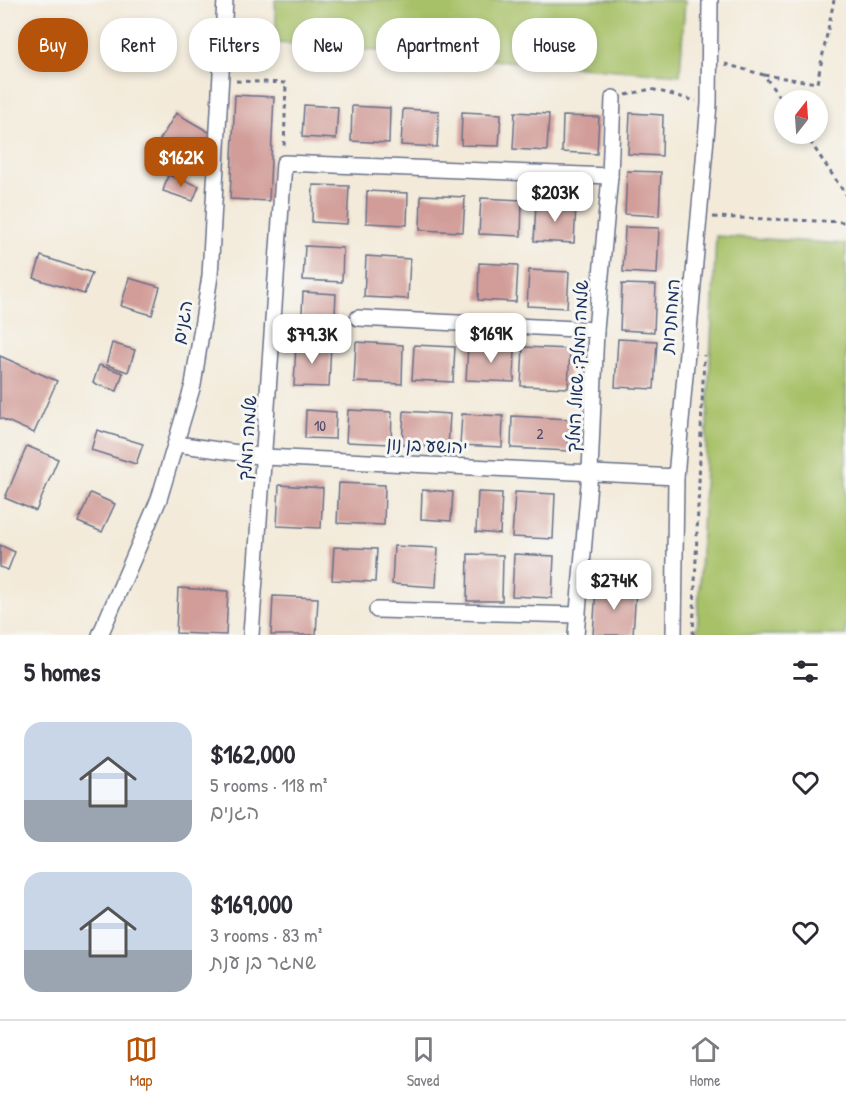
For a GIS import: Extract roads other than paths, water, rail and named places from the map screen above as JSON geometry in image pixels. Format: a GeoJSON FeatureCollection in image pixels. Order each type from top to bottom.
{"type":"FeatureCollection","features":[{"type":"Feature","properties":{"kind":"street","name":"הגנים"},"geometry":{"type":"LineString","coordinates":[[100,635],[159,499],[193,385],[210,276],[225,0]]}},
{"type":"Feature","properties":{"kind":"street","name":"המחתרות"},"geometry":{"type":"LineString","coordinates":[[674,635],[676,477],[706,217],[710,0]]}},
{"type":"Feature","properties":{"kind":"street","name":"שלמה המלך; שאול המלך"},"geometry":{"type":"LineString","coordinates":[[576,635],[590,472],[596,330],[610,176],[613,98]]}},
{"type":"Feature","properties":{"kind":"street","name":"שלמה המלך"},"geometry":{"type":"LineString","coordinates":[[251,635],[284,163],[610,176]]}},
{"type":"Feature","properties":{"kind":"street"},"geometry":{"type":"LineString","coordinates":[[358,318],[596,330]]}},
{"type":"Feature","properties":{"kind":"street","name":"יהושע בן נון"},"geometry":{"type":"LineString","coordinates":[[177,444],[265,457],[676,477]]}},
{"type":"Feature","properties":{"kind":"street"},"geometry":{"type":"LineString","coordinates":[[377,610],[578,615]]}}]}
